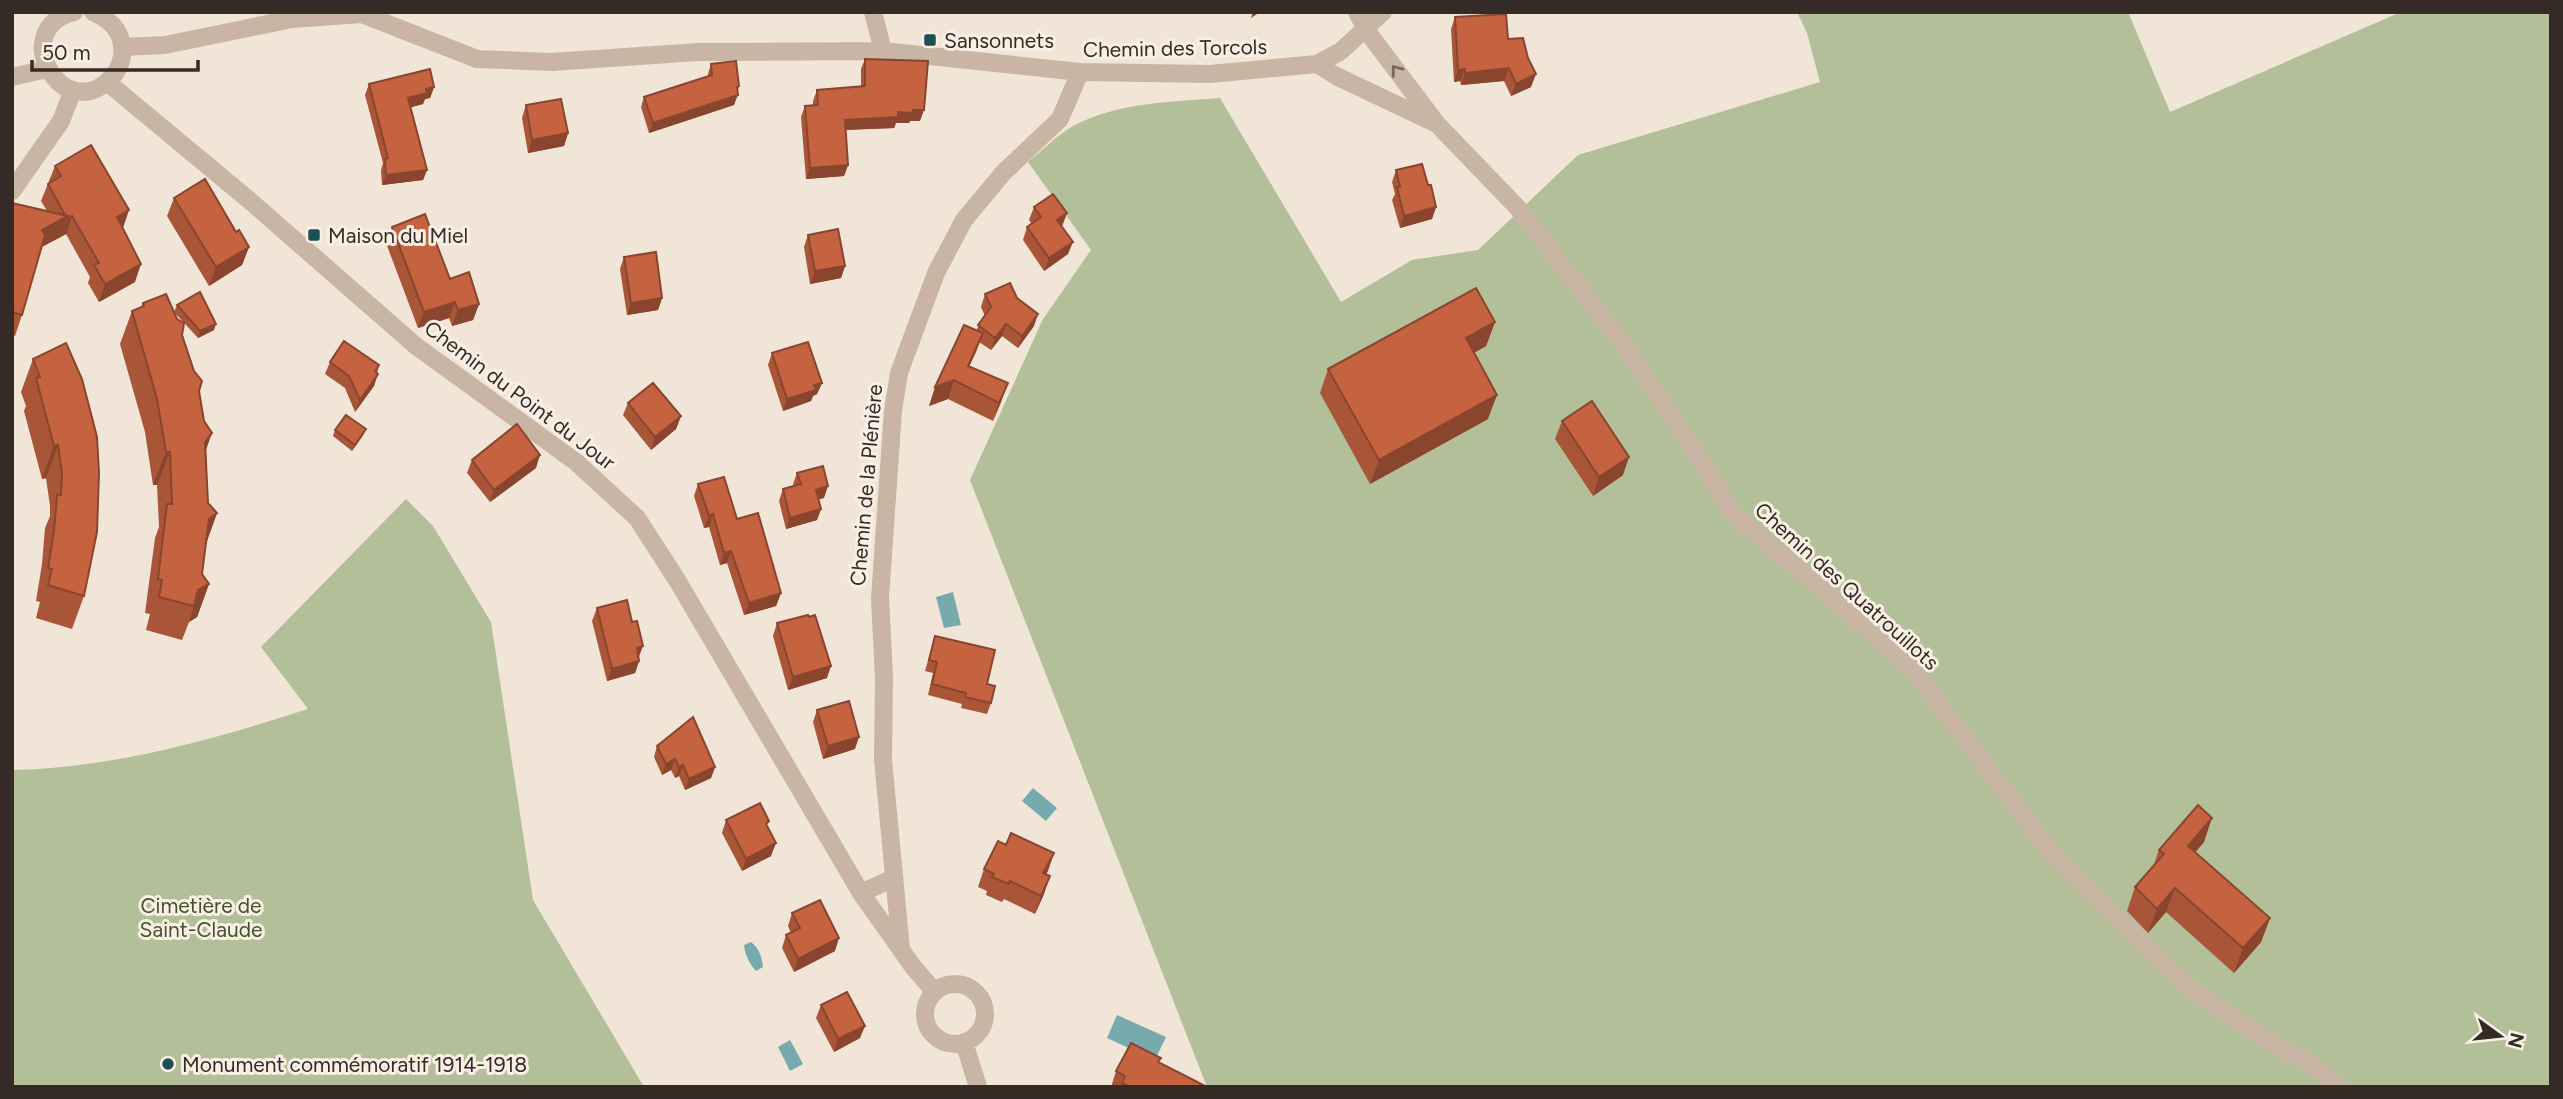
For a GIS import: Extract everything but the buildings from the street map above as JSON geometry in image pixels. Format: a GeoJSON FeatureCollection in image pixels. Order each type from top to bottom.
{"type":"FeatureCollection","features":[{"type":"Feature","properties":{"kind":"street"},"geometry":{"type":"LineString","coordinates":[[62,14],[51,26],[42,47],[47,69],[53,79],[73,90],[97,88],[107,82],[116,72],[121,60],[119,35],[113,25],[93,12]]}},
{"type":"Feature","properties":{"kind":"street"},"geometry":{"type":"LineString","coordinates":[[873,12],[883,51]]}},
{"type":"Feature","properties":{"kind":"street","name":"Chemin des Quatrouillots"},"geometry":{"type":"LineString","coordinates":[[1357,12],[1366,30],[1437,124],[1517,207],[1623,344],[1735,516],[1914,671],[2053,855],[2165,965],[2197,994],[2250,1030],[2308,1063],[2340,1087]]}},
{"type":"Feature","properties":{"kind":"street","name":"Chemin des Torcols"},"geometry":{"type":"LineString","coordinates":[[122,47],[165,45],[292,19],[362,14],[477,59],[552,62],[698,52],[883,51],[1080,72],[1210,74],[1317,64],[1341,51],[1383,12]]}},
{"type":"Feature","properties":{"kind":"street","name":"Chemin des Quatrouillots"},"geometry":{"type":"LineString","coordinates":[[1317,64],[1336,76],[1437,124]]}},
{"type":"Feature","properties":{"kind":"street"},"geometry":{"type":"LineString","coordinates":[[12,77],[47,69]]}},
{"type":"Feature","properties":{"kind":"street","name":"Chemin de la Plénière"},"geometry":{"type":"LineString","coordinates":[[901,950],[883,760],[884,678],[880,598],[893,411],[899,373],[936,273],[964,220],[1003,173],[1060,119],[1080,72]]}},
{"type":"Feature","properties":{"kind":"street","name":"Chemin du Point du Jour"},"geometry":{"type":"LineString","coordinates":[[107,82],[249,200],[416,346],[576,462],[637,518],[677,580],[861,893],[934,992]]}},
{"type":"Feature","properties":{"kind":"street"},"geometry":{"type":"LineString","coordinates":[[12,191],[61,121],[73,90]]}},
{"type":"Feature","properties":{"kind":"street"},"geometry":{"type":"LineString","coordinates":[[861,893],[894,878]]}},
{"type":"Feature","properties":{"kind":"street"},"geometry":{"type":"LineString","coordinates":[[952,984],[962,985],[978,995],[985,1012],[979,1031],[964,1042],[944,1042],[929,1029],[925,1009],[934,992],[952,984]]}},
{"type":"Feature","properties":{"kind":"street"},"geometry":{"type":"LineString","coordinates":[[964,1042],[978,1087]]}},
{"type":"Feature","properties":{"kind":"green space"},"geometry":{"type":"Polygon","coordinates":[[[1797,12],[2128,12],[2170,112],[2401,12],[2551,12],[2551,1087],[1207,1087],[970,480],[1043,319],[1091,250],[1028,162],[1063,133],[1092,117],[1146,104],[1220,98],[1341,302],[1412,260],[1478,250],[1578,155],[1820,82],[1807,33],[1797,12]]]}},
{"type":"Feature","properties":{"kind":"green space","name":"Cimetière de Saint-Claude"},"geometry":{"type":"Polygon","coordinates":[[[406,499],[433,526],[491,622],[533,900],[644,1087],[12,1087],[12,770],[125,758],[199,741],[308,709],[261,647],[406,499]]]}},
{"type":"Feature","properties":{"kind":"water"},"geometry":{"type":"Polygon","coordinates":[[[953,592],[961,625],[944,628],[936,597],[953,592]]]}},
{"type":"Feature","properties":{"kind":"water"},"geometry":{"type":"Polygon","coordinates":[[[1033,788],[1057,808],[1046,821],[1022,801],[1033,788]]]}},
{"type":"Feature","properties":{"kind":"water"},"geometry":{"type":"Polygon","coordinates":[[[751,942],[758,950],[763,963],[763,967],[756,971],[748,959],[744,945],[751,942]]]}},
{"type":"Feature","properties":{"kind":"water"},"geometry":{"type":"Polygon","coordinates":[[[1117,1015],[1166,1037],[1155,1060],[1107,1038],[1117,1015]]]}},
{"type":"Feature","properties":{"kind":"water"},"geometry":{"type":"Polygon","coordinates":[[[790,1040],[803,1064],[790,1071],[778,1047],[790,1040]]]}},
{"type":"Feature","properties":{"kind":"place","name":"Sansonnets"},"geometry":{"type":"Point","coordinates":[930,40]}},
{"type":"Feature","properties":{"kind":"place","name":"Maison du Miel"},"geometry":{"type":"Point","coordinates":[314,235]}},
{"type":"Feature","properties":{"kind":"place","name":"Monument commémoratif 1914-1918"},"geometry":{"type":"Point","coordinates":[168,1064]}}]}
